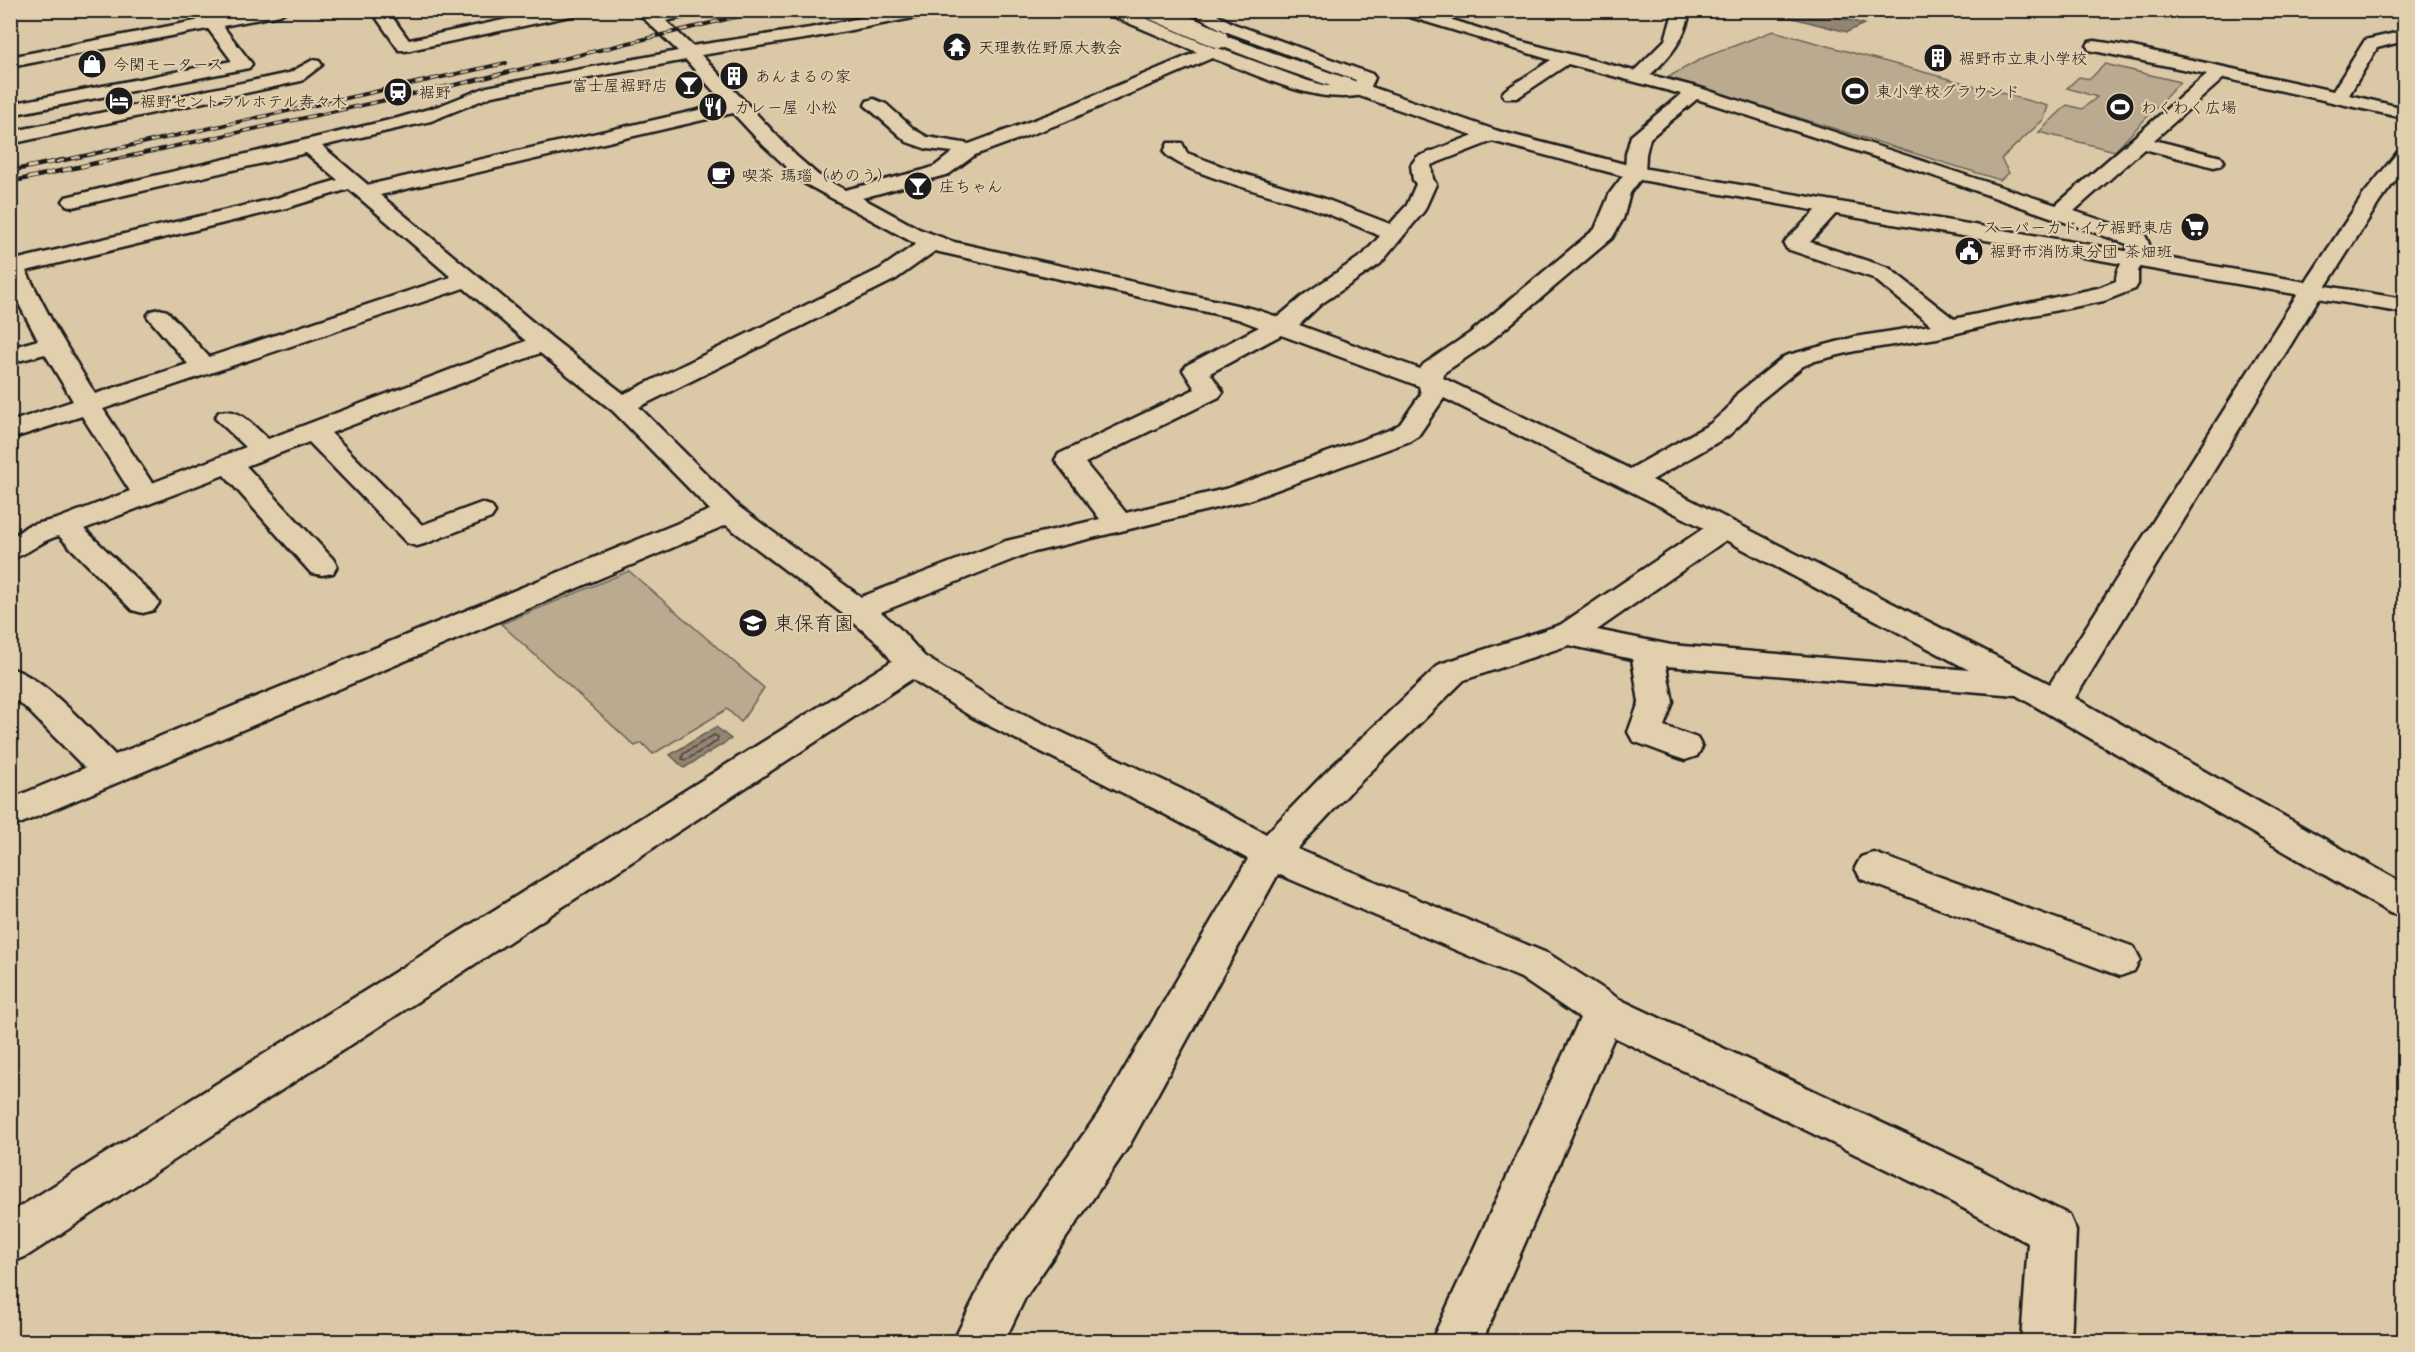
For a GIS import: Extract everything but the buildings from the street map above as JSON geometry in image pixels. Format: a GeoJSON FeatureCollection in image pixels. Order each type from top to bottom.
{"type":"FeatureCollection","features":[{"type":"Feature","properties":{"kind":"street"},"geometry":{"type":"LineString","coordinates":[[10,110],[167,82],[243,64],[212,23],[189,10]]}},
{"type":"Feature","properties":{"kind":"street"},"geometry":{"type":"LineString","coordinates":[[10,62],[280,10]]}},
{"type":"Feature","properties":{"kind":"street"},"geometry":{"type":"LineString","coordinates":[[379,10],[405,46],[575,10]]}},
{"type":"Feature","properties":{"kind":"street"},"geometry":{"type":"LineString","coordinates":[[649,15],[694,10]]}},
{"type":"Feature","properties":{"kind":"street"},"geometry":{"type":"LineString","coordinates":[[310,146],[308,144],[313,142],[440,112],[487,92],[928,10]]}},
{"type":"Feature","properties":{"kind":"street"},"geometry":{"type":"LineString","coordinates":[[1111,10],[1146,17],[1216,46],[1361,90],[1491,135],[1635,173],[2404,306]]}},
{"type":"Feature","properties":{"kind":"street"},"geometry":{"type":"LineString","coordinates":[[1146,17],[1193,10],[1227,27],[1366,78],[1361,90]]}},
{"type":"Feature","properties":{"kind":"street"},"geometry":{"type":"LineString","coordinates":[[1403,10],[1494,39],[1694,92],[2061,212],[2137,240],[2140,246],[2137,260],[2127,269],[2127,284],[2104,294],[1820,352],[1794,361],[1746,399],[1736,414],[1719,430],[1632,480]]}},
{"type":"Feature","properties":{"kind":"street"},"geometry":{"type":"LineString","coordinates":[[1639,76],[1668,50],[1680,25],[1682,10]]}},
{"type":"Feature","properties":{"kind":"street"},"geometry":{"type":"LineString","coordinates":[[649,15],[690,53],[765,136],[812,180],[932,243],[1105,280],[1246,314],[1430,381],[1725,527],[2056,702],[2404,902]]}},
{"type":"Feature","properties":{"kind":"street"},"geometry":{"type":"LineString","coordinates":[[2337,99],[2371,44],[2404,36]]}},
{"type":"Feature","properties":{"kind":"street"},"geometry":{"type":"LineString","coordinates":[[843,197],[942,170],[970,150],[1049,121],[1216,46]]}},
{"type":"Feature","properties":{"kind":"street"},"geometry":{"type":"LineString","coordinates":[[2095,46],[2133,52],[2404,113]]}},
{"type":"Feature","properties":{"kind":"street"},"geometry":{"type":"LineString","coordinates":[[1511,94],[1566,58]]}},
{"type":"Feature","properties":{"kind":"street"},"geometry":{"type":"LineString","coordinates":[[10,138],[295,77],[314,65]]}},
{"type":"Feature","properties":{"kind":"street"},"geometry":{"type":"LineString","coordinates":[[2061,212],[2220,72]]}},
{"type":"Feature","properties":{"kind":"street"},"geometry":{"type":"LineString","coordinates":[[167,82],[179,102]]}},
{"type":"Feature","properties":{"kind":"street"},"geometry":{"type":"LineString","coordinates":[[858,610],[1017,547],[1239,494],[1401,435],[1409,430],[1434,394],[1430,381],[1433,369],[1479,338],[1604,233],[1612,219],[1620,193],[1635,173],[1636,154],[1641,136],[1694,92]]}},
{"type":"Feature","properties":{"kind":"street"},"geometry":{"type":"LineString","coordinates":[[874,105],[886,112],[898,127],[917,140],[970,150]]}},
{"type":"Feature","properties":{"kind":"street"},"geometry":{"type":"LineString","coordinates":[[146,494],[87,406],[51,344],[20,307],[12,268],[279,204],[739,106]]}},
{"type":"Feature","properties":{"kind":"street"},"geometry":{"type":"LineString","coordinates":[[1119,524],[1070,460],[1210,392],[1196,370],[1293,318],[1313,300],[1372,259],[1417,207],[1425,189],[1422,165],[1424,161],[1491,135]]}},
{"type":"Feature","properties":{"kind":"street"},"geometry":{"type":"LineString","coordinates":[[2140,142],[2214,161]]}},
{"type":"Feature","properties":{"kind":"street"},"geometry":{"type":"LineString","coordinates":[[310,146],[543,343],[622,405],[729,513],[858,610],[888,635],[912,664],[994,714],[1168,799],[1270,854],[1535,966],[1604,1012],[1951,1178],[2052,1231],[2054,1338]]}},
{"type":"Feature","properties":{"kind":"street"},"geometry":{"type":"LineString","coordinates":[[72,201],[310,146]]}},
{"type":"Feature","properties":{"kind":"street"},"geometry":{"type":"LineString","coordinates":[[1175,147],[1174,152],[1180,157],[1230,176],[1309,200],[1393,233]]}},
{"type":"Feature","properties":{"kind":"street"},"geometry":{"type":"LineString","coordinates":[[2056,702],[2312,290],[2371,198],[2404,157]]}},
{"type":"Feature","properties":{"kind":"street"},"geometry":{"type":"LineString","coordinates":[[1830,208],[1795,244],[1881,273],[1949,327]]}},
{"type":"Feature","properties":{"kind":"street"},"geometry":{"type":"LineString","coordinates":[[72,230],[81,252]]}},
{"type":"Feature","properties":{"kind":"street"},"geometry":{"type":"LineString","coordinates":[[622,405],[879,278],[932,243]]}},
{"type":"Feature","properties":{"kind":"street"},"geometry":{"type":"LineString","coordinates":[[10,431],[468,279]]}},
{"type":"Feature","properties":{"kind":"street"},"geometry":{"type":"LineString","coordinates":[[159,316],[204,367]]}},
{"type":"Feature","properties":{"kind":"street"},"geometry":{"type":"LineString","coordinates":[[10,550],[38,533],[543,343]]}},
{"type":"Feature","properties":{"kind":"street"},"geometry":{"type":"LineString","coordinates":[[10,356],[51,344]]}},
{"type":"Feature","properties":{"kind":"street"},"geometry":{"type":"LineString","coordinates":[[228,418],[264,449]]}},
{"type":"Feature","properties":{"kind":"street"},"geometry":{"type":"LineString","coordinates":[[313,430],[417,537],[481,512]]}},
{"type":"Feature","properties":{"kind":"street"},"geometry":{"type":"LineString","coordinates":[[228,463],[322,566]]}},
{"type":"Feature","properties":{"kind":"street"},"geometry":{"type":"LineString","coordinates":[[10,814],[729,513]]}},
{"type":"Feature","properties":{"kind":"street"},"geometry":{"type":"LineString","coordinates":[[978,1341],[1008,1281],[1114,1129],[1270,854],[1338,782],[1452,672],[1567,634],[1725,527]]}},
{"type":"Feature","properties":{"kind":"street"},"geometry":{"type":"LineString","coordinates":[[38,533],[143,603]]}},
{"type":"Feature","properties":{"kind":"street"},"geometry":{"type":"LineString","coordinates":[[1567,634],[1671,656],[2026,687]]}},
{"type":"Feature","properties":{"kind":"street"},"geometry":{"type":"LineString","coordinates":[[1647,651],[1656,702],[1645,732],[1685,747]]}},
{"type":"Feature","properties":{"kind":"street"},"geometry":{"type":"LineString","coordinates":[[10,1240],[912,664]]}},
{"type":"Feature","properties":{"kind":"street"},"geometry":{"type":"LineString","coordinates":[[10,679],[37,699],[110,771]]}},
{"type":"Feature","properties":{"kind":"street"},"geometry":{"type":"LineString","coordinates":[[1874,868],[2120,959]]}},
{"type":"Feature","properties":{"kind":"street"},"geometry":{"type":"LineString","coordinates":[[1456,1341],[1604,1012]]}},
{"type":"Feature","properties":{"kind":"shaded area","name":"東小学校グラウンド"},"geometry":{"type":"Polygon","coordinates":[[[1773,31],[2048,106],[2044,119],[2001,159],[2009,173],[2000,180],[1668,77],[1705,57],[1773,31]]]}},
{"type":"Feature","properties":{"kind":"shaded area","name":"わくわく広場"},"geometry":{"type":"Polygon","coordinates":[[[2105,64],[2180,82],[2115,151],[2039,132],[2067,105],[2082,109],[2097,97],[2067,88],[2079,77],[2090,79],[2105,64]]]}},
{"type":"Feature","properties":{"kind":"shaded area"},"geometry":{"type":"Polygon","coordinates":[[[629,571],[764,688],[741,722],[727,709],[653,754],[642,743],[635,746],[501,624],[629,571]]]}},
{"type":"Feature","properties":{"kind":"water"},"geometry":{"type":"Polygon","coordinates":[[[1803,11],[1812,11],[1864,24],[1847,32],[1789,17],[1803,11]]]}},
{"type":"Feature","properties":{"kind":"water"},"geometry":{"type":"Polygon","coordinates":[[[716,727],[731,739],[684,768],[670,755],[716,727]]]}},
{"type":"Feature","properties":{"kind":"waterway"},"geometry":{"type":"LineString","coordinates":[[10,115],[78,102]]}},
{"type":"Feature","properties":{"kind":"railway"},"geometry":{"type":"LineString","coordinates":[[103,162],[468,82],[764,10]]}},
{"type":"Feature","properties":{"kind":"railway"},"geometry":{"type":"LineString","coordinates":[[56,162],[506,63]]}},
{"type":"Feature","properties":{"kind":"railway"},"geometry":{"type":"LineString","coordinates":[[10,171],[63,160]]}},
{"type":"Feature","properties":{"kind":"railway"},"geometry":{"type":"LineString","coordinates":[[10,182],[110,160]]}},
{"type":"Feature","properties":{"kind":"place","name":"天理教佐野原大教会"},"geometry":{"type":"Point","coordinates":[957,47]}},
{"type":"Feature","properties":{"kind":"place","name":"裾野市立東小学校"},"geometry":{"type":"Point","coordinates":[1938,58]}},
{"type":"Feature","properties":{"kind":"place","name":"今関モータース"},"geometry":{"type":"Point","coordinates":[92,64]}},
{"type":"Feature","properties":{"kind":"place","name":"あんまるの家"},"geometry":{"type":"Point","coordinates":[734,76]}},
{"type":"Feature","properties":{"kind":"place","name":"富士屋裾野店"},"geometry":{"type":"Point","coordinates":[689,85]}},
{"type":"Feature","properties":{"kind":"place","name":"東小学校グラウンド"},"geometry":{"type":"Point","coordinates":[1855,91]}},
{"type":"Feature","properties":{"kind":"place","name":"裾野"},"geometry":{"type":"Point","coordinates":[398,92]}},
{"type":"Feature","properties":{"kind":"place","name":"裾野セントラルホテル寿々木"},"geometry":{"type":"Point","coordinates":[119,101]}},
{"type":"Feature","properties":{"kind":"place","name":"カレー屋 小松"},"geometry":{"type":"Point","coordinates":[713,107]}},
{"type":"Feature","properties":{"kind":"place","name":"わくわく広場"},"geometry":{"type":"Point","coordinates":[2120,107]}},
{"type":"Feature","properties":{"kind":"place","name":"喫茶 瑪瑙（めのう）"},"geometry":{"type":"Point","coordinates":[721,175]}},
{"type":"Feature","properties":{"kind":"place","name":"庄ちゃん"},"geometry":{"type":"Point","coordinates":[918,186]}},
{"type":"Feature","properties":{"kind":"place","name":"スーパーカドイケ裾野東店"},"geometry":{"type":"Point","coordinates":[2195,227]}},
{"type":"Feature","properties":{"kind":"place","name":"裾野市消防東分団 茶畑班"},"geometry":{"type":"Point","coordinates":[1969,251]}},
{"type":"Feature","properties":{"kind":"place","name":"東保育園"},"geometry":{"type":"Point","coordinates":[753,623]}}]}
